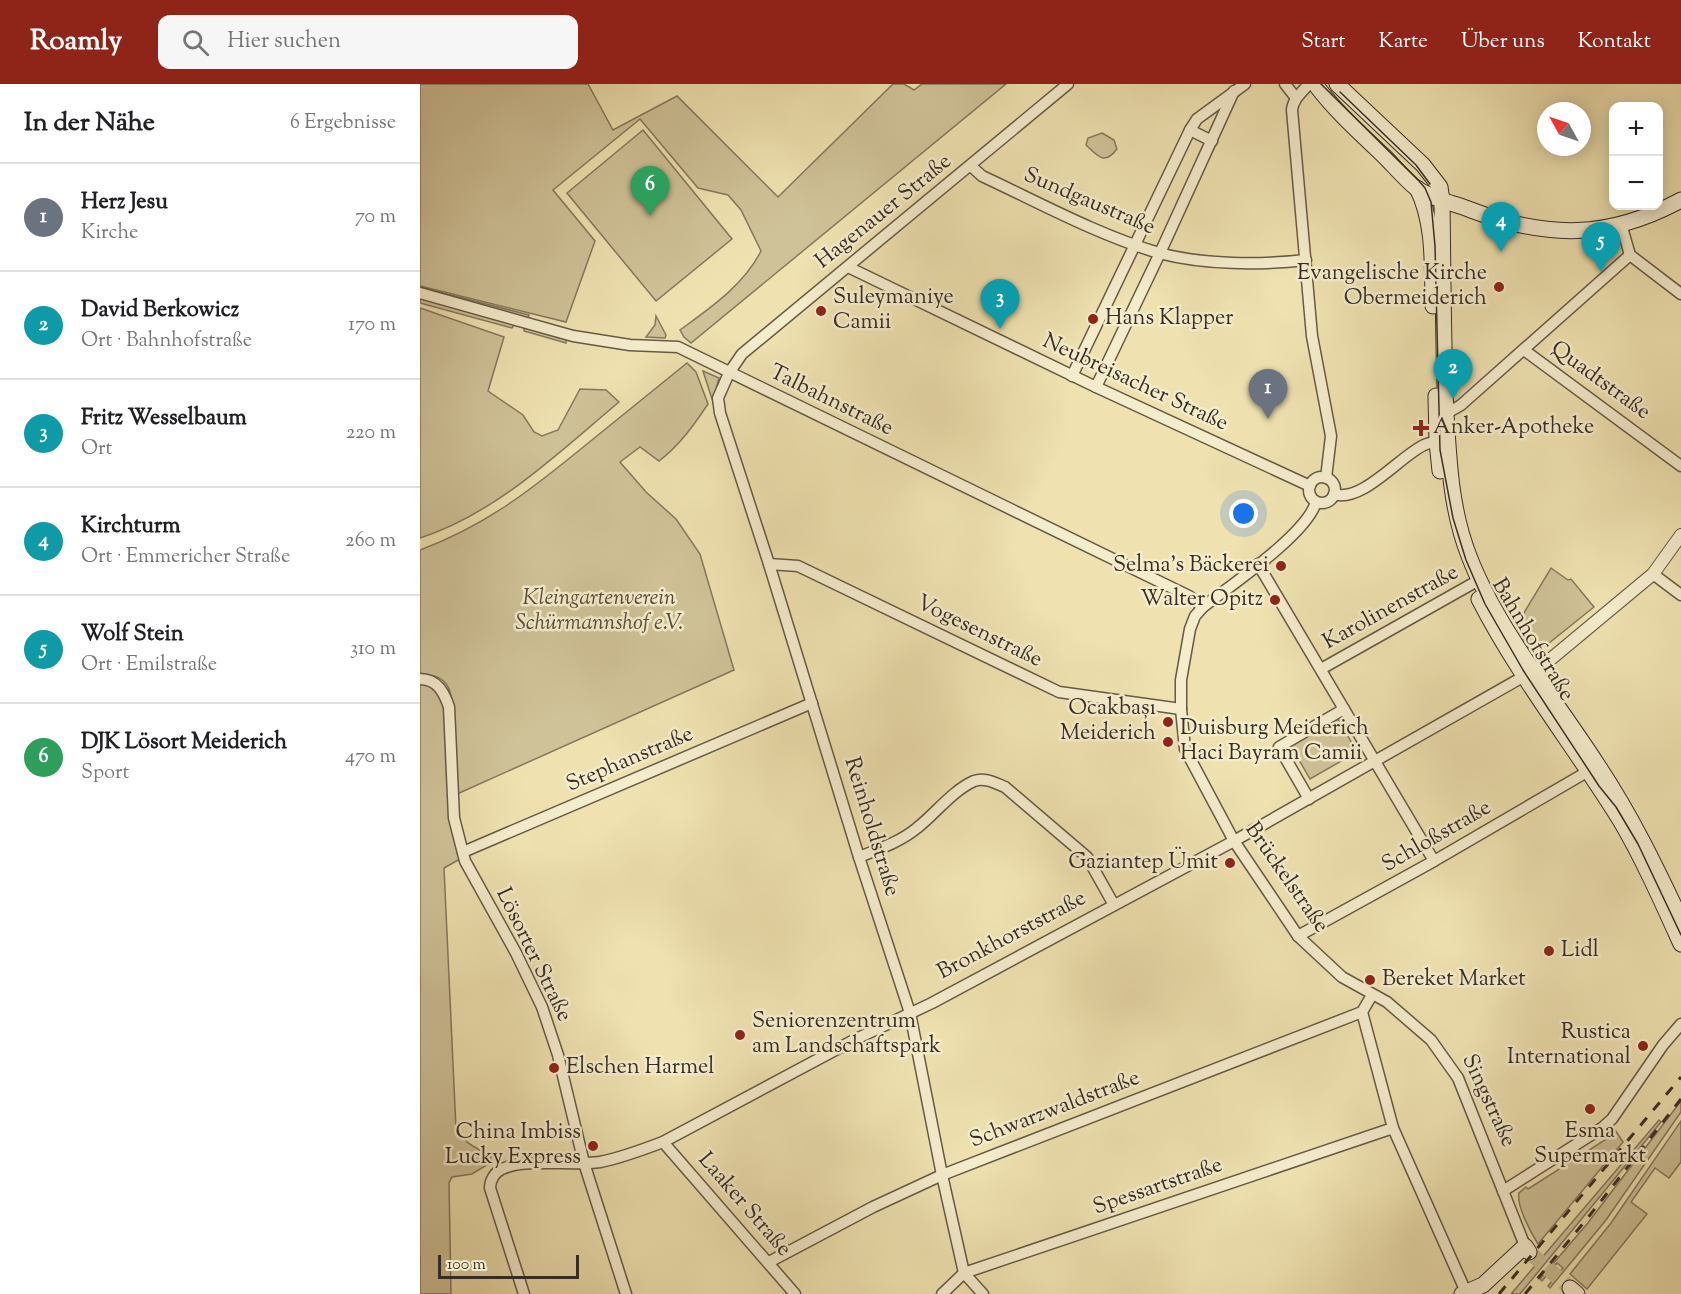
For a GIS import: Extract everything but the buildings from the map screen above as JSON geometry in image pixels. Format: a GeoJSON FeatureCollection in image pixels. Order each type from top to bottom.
{"type":"FeatureCollection","features":[{"type":"Feature","properties":{"kind":"main road"},"geometry":{"type":"LineString","coordinates":[[1315,84],[1331,105],[1417,188],[1442,201],[1506,223],[1543,230],[1594,230],[1640,219],[1681,200]]}},
{"type":"Feature","properties":{"kind":"main road"},"geometry":{"type":"LineString","coordinates":[[1337,84],[1470,210]]}},
{"type":"Feature","properties":{"kind":"main road","name":"Bahnhofstraße"},"geometry":{"type":"LineString","coordinates":[[1433,176],[1440,187],[1442,201],[1440,376],[1442,442],[1448,513],[1460,554],[1475,582],[1493,627],[1615,793],[1646,846],[1681,920]]}},
{"type":"Feature","properties":{"kind":"main road","name":"Bahnhofstraße"},"geometry":{"type":"LineString","coordinates":[[1417,188],[1423,201],[1432,258],[1440,376]]}},
{"type":"Feature","properties":{"kind":"main road","name":"Bahnhofstraße"},"geometry":{"type":"LineString","coordinates":[[1529,673],[1636,849],[1681,944]]}},
{"type":"Feature","properties":{"kind":"main road"},"geometry":{"type":"LineString","coordinates":[[1464,1293],[1491,1278],[1527,1249]]}},
{"type":"Feature","properties":{"kind":"street","name":"Hagenauer Straße"},"geometry":{"type":"LineString","coordinates":[[729,373],[742,354],[1068,84]]}},
{"type":"Feature","properties":{"kind":"street"},"geometry":{"type":"LineString","coordinates":[[1072,376],[1190,130],[1197,119],[1245,84]]}},
{"type":"Feature","properties":{"kind":"street"},"geometry":{"type":"LineString","coordinates":[[1285,84],[1296,98]]}},
{"type":"Feature","properties":{"kind":"street"},"geometry":{"type":"LineString","coordinates":[[1309,84],[1292,104],[1292,110],[1312,336],[1329,417],[1330,436],[1326,478]]}},
{"type":"Feature","properties":{"kind":"street"},"geometry":{"type":"LineString","coordinates":[[1096,387],[1234,91]]}},
{"type":"Feature","properties":{"kind":"street"},"geometry":{"type":"LineString","coordinates":[[1190,130],[1212,141]]}},
{"type":"Feature","properties":{"kind":"street","name":"Sundgaustraße"},"geometry":{"type":"LineString","coordinates":[[971,166],[982,176],[1109,235],[1160,253],[1188,259],[1264,264],[1306,260]]}},
{"type":"Feature","properties":{"kind":"street"},"geometry":{"type":"LineString","coordinates":[[1621,224],[1630,255],[1681,294]]}},
{"type":"Feature","properties":{"kind":"street"},"geometry":{"type":"LineString","coordinates":[[1441,413],[1461,405],[1630,255]]}},
{"type":"Feature","properties":{"kind":"street","name":"Neubreisacher Straße"},"geometry":{"type":"LineString","coordinates":[[848,267],[1072,376],[1310,486]]}},
{"type":"Feature","properties":{"kind":"street","name":"Talbahnstraße"},"geometry":{"type":"LineString","coordinates":[[420,293],[573,336],[630,345],[678,346],[729,373],[1189,596],[1203,607]]}},
{"type":"Feature","properties":{"kind":"street","name":"Quadtstraße"},"geometry":{"type":"LineString","coordinates":[[1524,350],[1681,466]]}},
{"type":"Feature","properties":{"kind":"street","name":"Reinholdstraße"},"geometry":{"type":"LineString","coordinates":[[729,373],[718,398],[720,413],[910,1013],[964,1273],[983,1294]]}},
{"type":"Feature","properties":{"kind":"street"},"geometry":{"type":"LineString","coordinates":[[1334,494],[1342,497],[1357,493],[1424,445],[1442,442]]}},
{"type":"Feature","properties":{"kind":"street"},"geometry":{"type":"LineString","coordinates":[[1318,477],[1326,478],[1333,482],[1334,494],[1325,503],[1316,502],[1309,493],[1310,486],[1318,477]]}},
{"type":"Feature","properties":{"kind":"street","name":"Brückelstraße"},"geometry":{"type":"LineString","coordinates":[[1316,502],[1314,510],[1295,534],[1203,607],[1195,616],[1190,629],[1181,680],[1185,749],[1234,841],[1298,936],[1342,977],[1372,995]]}},
{"type":"Feature","properties":{"kind":"street","name":"Bronkhorststraße"},"geometry":{"type":"LineString","coordinates":[[524,1294],[491,1195],[490,1183],[503,1168],[545,1163],[600,1161],[632,1154],[663,1142],[856,1039],[932,1003],[1234,841],[1552,658],[1653,574],[1681,535]]}},
{"type":"Feature","properties":{"kind":"street","name":"Vogesenstraße"},"geometry":{"type":"LineString","coordinates":[[769,564],[798,566],[1059,692],[1181,709]]}},
{"type":"Feature","properties":{"kind":"street"},"geometry":{"type":"LineString","coordinates":[[1258,564],[1434,861]]}},
{"type":"Feature","properties":{"kind":"street"},"geometry":{"type":"LineString","coordinates":[[1653,574],[1681,595]]}},
{"type":"Feature","properties":{"kind":"street","name":"Karolinenstraße"},"geometry":{"type":"LineString","coordinates":[[1321,669],[1475,582]]}},
{"type":"Feature","properties":{"kind":"street","name":"Lösorter Straße"},"geometry":{"type":"LineString","coordinates":[[420,679],[425,679],[440,687],[445,695],[448,707],[454,819],[463,852],[471,873],[516,953],[542,1007],[558,1055],[584,1163],[626,1294]]}},
{"type":"Feature","properties":{"kind":"street","name":"Stephanstraße"},"geometry":{"type":"LineString","coordinates":[[463,852],[812,703]]}},
{"type":"Feature","properties":{"kind":"street"},"geometry":{"type":"LineString","coordinates":[[1308,799],[1279,747],[1344,709]]}},
{"type":"Feature","properties":{"kind":"street","name":"Bahnhofstraße"},"geometry":{"type":"LineString","coordinates":[[1590,770],[1615,793]]}},
{"type":"Feature","properties":{"kind":"street","name":"Schloßstraße"},"geometry":{"type":"LineString","coordinates":[[1298,936],[1434,861],[1590,770]]}},
{"type":"Feature","properties":{"kind":"street"},"geometry":{"type":"LineString","coordinates":[[859,857],[893,844],[916,830],[953,796],[975,781],[989,780],[1005,787],[1087,857],[1114,905]]}},
{"type":"Feature","properties":{"kind":"street"},"geometry":{"type":"LineString","coordinates":[[1372,995],[1362,1012],[1393,1128],[1464,1293]]}},
{"type":"Feature","properties":{"kind":"street","name":"Singstraße"},"geometry":{"type":"LineString","coordinates":[[1372,995],[1387,1002],[1431,1040],[1458,1078],[1527,1249]]}},
{"type":"Feature","properties":{"kind":"street","name":"Schwarzwaldstraße"},"geometry":{"type":"LineString","coordinates":[[769,1262],[873,1207],[942,1175],[1362,1012]]}},
{"type":"Feature","properties":{"kind":"street"},"geometry":{"type":"LineString","coordinates":[[1503,1191],[1602,1128],[1612,1119],[1663,1045],[1681,1024]]}},
{"type":"Feature","properties":{"kind":"street","name":"Spessartstraße"},"geometry":{"type":"LineString","coordinates":[[942,1294],[964,1273],[1393,1128]]}},
{"type":"Feature","properties":{"kind":"street","name":"Laaker Straße"},"geometry":{"type":"LineString","coordinates":[[663,1142],[795,1294]]}},
{"type":"Feature","properties":{"kind":"green space"},"geometry":{"type":"Polygon","coordinates":[[[420,84],[588,84],[613,130],[677,96],[778,197],[893,84],[904,84],[914,90],[922,84],[1006,84],[691,343],[680,330],[736,285],[761,251],[741,210],[728,195],[698,188],[640,119],[553,190],[595,241],[566,322],[420,286],[420,84]]]}},
{"type":"Feature","properties":{"kind":"green space"},"geometry":{"type":"Polygon","coordinates":[[[643,130],[732,239],[656,301],[567,193],[643,130]]]}},
{"type":"Feature","properties":{"kind":"green space"},"geometry":{"type":"Polygon","coordinates":[[[1102,133],[1114,140],[1117,149],[1105,158],[1098,156],[1086,145],[1088,138],[1102,133]]]}},
{"type":"Feature","properties":{"kind":"green space"},"geometry":{"type":"Polygon","coordinates":[[[420,287],[529,315],[528,318],[420,289],[420,287]]]}},
{"type":"Feature","properties":{"kind":"green space"},"geometry":{"type":"Polygon","coordinates":[[[420,297],[515,324],[512,328],[420,303],[420,297]]]}},
{"type":"Feature","properties":{"kind":"green space"},"geometry":{"type":"Polygon","coordinates":[[[420,308],[504,337],[488,391],[523,415],[534,432],[542,436],[558,430],[580,389],[606,390],[619,402],[526,480],[475,513],[420,538],[420,308]]]}},
{"type":"Feature","properties":{"kind":"green space"},"geometry":{"type":"Polygon","coordinates":[[[656,316],[666,335],[665,338],[646,337],[655,325],[656,316]]]}},
{"type":"Feature","properties":{"kind":"green space"},"geometry":{"type":"Polygon","coordinates":[[[524,327],[566,338],[566,343],[524,331],[524,327]]]}},
{"type":"Feature","properties":{"kind":"green space","name":"Kleingartenverein Schürmannshof e.V."},"geometry":{"type":"Polygon","coordinates":[[[687,363],[696,372],[708,404],[703,412],[680,442],[659,461],[640,447],[620,462],[646,492],[676,519],[700,554],[734,670],[457,794],[451,695],[446,683],[439,678],[432,675],[420,675],[420,550],[467,529],[508,505],[687,363]]]}},
{"type":"Feature","properties":{"kind":"green space"},"geometry":{"type":"Polygon","coordinates":[[[703,371],[719,378],[713,402],[703,371]]]}},
{"type":"Feature","properties":{"kind":"green space"},"geometry":{"type":"Polygon","coordinates":[[[1551,568],[1568,580],[1571,579],[1594,607],[1539,651],[1531,653],[1516,626],[1551,568]]]}},
{"type":"Feature","properties":{"kind":"green space"},"geometry":{"type":"Polygon","coordinates":[[[420,682],[432,687],[444,704],[460,859],[444,868],[456,1129],[468,1143],[491,1157],[490,1163],[472,1174],[452,1177],[449,1183],[451,1294],[420,1294],[420,682]]]}},
{"type":"Feature","properties":{"kind":"green space"},"geometry":{"type":"Polygon","coordinates":[[[1338,719],[1357,752],[1310,779],[1291,746],[1338,719]]]}},
{"type":"Feature","properties":{"kind":"green space"},"geometry":{"type":"Polygon","coordinates":[[[1681,1101],[1681,1112],[1606,1220],[1550,1288],[1548,1286],[1563,1268],[1557,1263],[1542,1281],[1540,1279],[1587,1224],[1681,1101]]]}},
{"type":"Feature","properties":{"kind":"green space"},"geometry":{"type":"Polygon","coordinates":[[[1659,1120],[1661,1122],[1520,1294],[1511,1294],[1659,1120]]]}},
{"type":"Feature","properties":{"kind":"green space"},"geometry":{"type":"Polygon","coordinates":[[[1681,1121],[1681,1162],[1669,1178],[1655,1168],[1631,1202],[1647,1214],[1587,1289],[1570,1274],[1611,1223],[1681,1121]]]}},
{"type":"Feature","properties":{"kind":"green space"},"geometry":{"type":"Polygon","coordinates":[[[1615,1130],[1623,1142],[1538,1244],[1522,1212],[1519,1193],[1605,1140],[1615,1130]]]}},
{"type":"Feature","properties":{"kind":"tunnel"},"geometry":{"type":"LineString","coordinates":[[1529,1252],[1570,1288]]}},
{"type":"Feature","properties":{"kind":"tram line"},"geometry":{"type":"LineString","coordinates":[[1321,84],[1419,181],[1431,202],[1435,246],[1440,450],[1453,518],[1466,560],[1485,604],[1523,670],[1599,786],[1616,807],[1638,844],[1681,935]]}},
{"type":"Feature","properties":{"kind":"tram line"},"geometry":{"type":"LineString","coordinates":[[1340,92],[1416,165],[1430,184]]}},
{"type":"Feature","properties":{"kind":"railway"},"geometry":{"type":"LineString","coordinates":[[1499,1294],[1681,1077]]}},
{"type":"Feature","properties":{"kind":"railway"},"geometry":{"type":"LineString","coordinates":[[1525,1294],[1681,1099]]}},
{"type":"Feature","properties":{"kind":"place","name":"DJK Lösort Meiderich"},"geometry":{"type":"Point","coordinates":[650,216]}},
{"type":"Feature","properties":{"kind":"place","name":"Kirchturm"},"geometry":{"type":"Point","coordinates":[1501,252]}},
{"type":"Feature","properties":{"kind":"place","name":"Wolf Stein"},"geometry":{"type":"Point","coordinates":[1601,272]}},
{"type":"Feature","properties":{"kind":"place","name":"Evangelische Kirche Obermeiderich"},"geometry":{"type":"Point","coordinates":[1499,287]}},
{"type":"Feature","properties":{"kind":"place","name":"Suleymaniye Camii"},"geometry":{"type":"Point","coordinates":[821,311]}},
{"type":"Feature","properties":{"kind":"place","name":"Hans Klapper"},"geometry":{"type":"Point","coordinates":[1093,319]}},
{"type":"Feature","properties":{"kind":"place","name":"Fritz Wesselbaum"},"geometry":{"type":"Point","coordinates":[1000,329]}},
{"type":"Feature","properties":{"kind":"place","name":"David Berkowicz"},"geometry":{"type":"Point","coordinates":[1453,399]}},
{"type":"Feature","properties":{"kind":"place","name":"Herz Jesu"},"geometry":{"type":"Point","coordinates":[1268,419]}},
{"type":"Feature","properties":{"kind":"place","name":"Anker-Apotheke"},"geometry":{"type":"Point","coordinates":[1421,428]}},
{"type":"Feature","properties":{"kind":"place","name":"Selma's Bäckerei"},"geometry":{"type":"Point","coordinates":[1281,566]}},
{"type":"Feature","properties":{"kind":"place","name":"Walter Opitz"},"geometry":{"type":"Point","coordinates":[1275,600]}},
{"type":"Feature","properties":{"kind":"place","name":"Ocakbaşı Meiderich"},"geometry":{"type":"Point","coordinates":[1168,722]}},
{"type":"Feature","properties":{"kind":"place","name":"Duisburg Meiderich Haci Bayram Camii"},"geometry":{"type":"Point","coordinates":[1168,742]}},
{"type":"Feature","properties":{"kind":"place","name":"Gaziantep Ümit"},"geometry":{"type":"Point","coordinates":[1230,863]}},
{"type":"Feature","properties":{"kind":"place","name":"Lidl"},"geometry":{"type":"Point","coordinates":[1549,951]}},
{"type":"Feature","properties":{"kind":"place","name":"Bereket Market"},"geometry":{"type":"Point","coordinates":[1370,980]}},
{"type":"Feature","properties":{"kind":"place","name":"Seniorenzentrum am Landschaftspark"},"geometry":{"type":"Point","coordinates":[740,1035]}},
{"type":"Feature","properties":{"kind":"place","name":"Rustica International"},"geometry":{"type":"Point","coordinates":[1643,1046]}},
{"type":"Feature","properties":{"kind":"place","name":"Elschen Harmel"},"geometry":{"type":"Point","coordinates":[554,1068]}},
{"type":"Feature","properties":{"kind":"place","name":"Esma Supermarkt"},"geometry":{"type":"Point","coordinates":[1590,1109]}},
{"type":"Feature","properties":{"kind":"place","name":"China Imbiss Lucky Express"},"geometry":{"type":"Point","coordinates":[593,1146]}}]}
